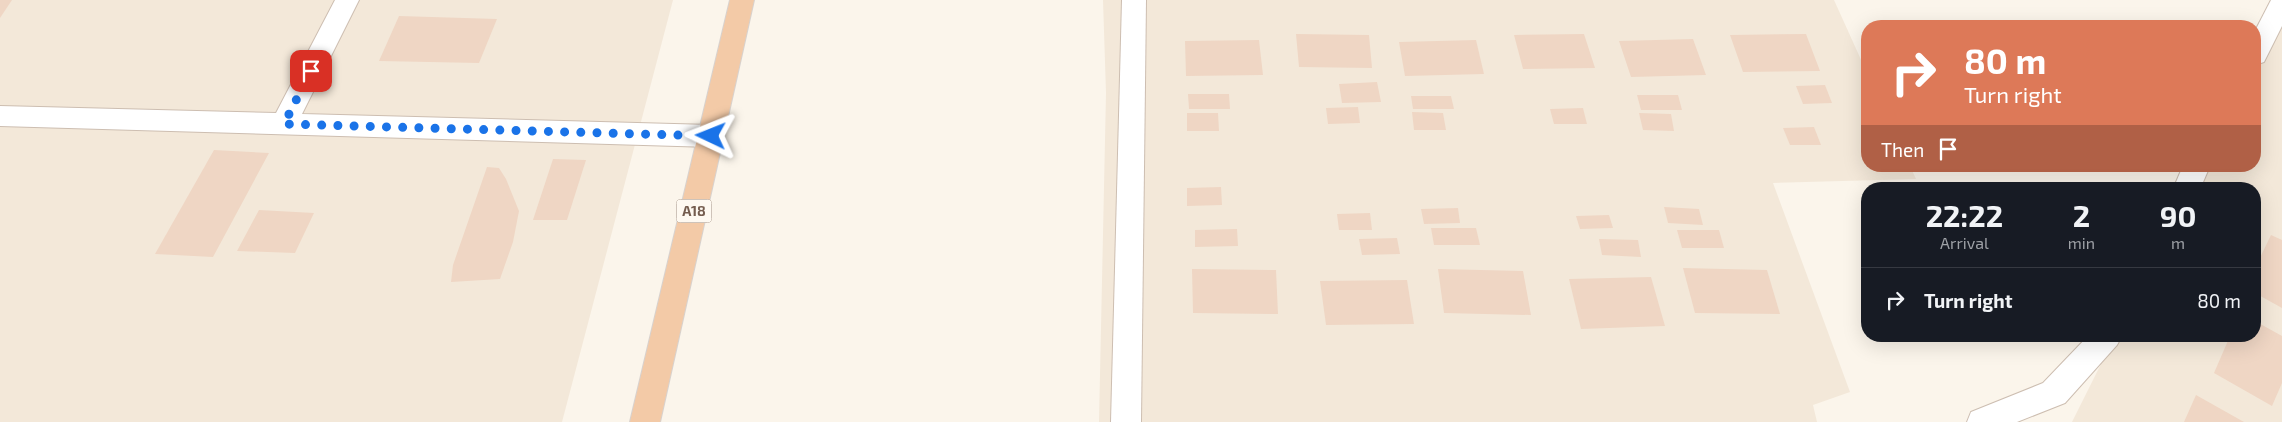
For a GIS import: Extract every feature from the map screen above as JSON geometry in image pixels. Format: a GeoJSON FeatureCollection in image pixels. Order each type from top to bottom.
{"type":"FeatureCollection","features":[{"type":"Feature","properties":{"kind":"highway","name":"A18"},"geometry":{"type":"LineString","coordinates":[[645,422],[742,0]]}},
{"type":"Feature","properties":{"kind":"street"},"geometry":{"type":"LineString","coordinates":[[284,124],[347,0]]}},
{"type":"Feature","properties":{"kind":"street"},"geometry":{"type":"LineString","coordinates":[[1126,422],[1134,0]]}},
{"type":"Feature","properties":{"kind":"street"},"geometry":{"type":"LineString","coordinates":[[2261,43],[2282,2]]}},
{"type":"Feature","properties":{"kind":"street"},"geometry":{"type":"LineString","coordinates":[[0,116],[711,136]]}},
{"type":"Feature","properties":{"kind":"street"},"geometry":{"type":"LineString","coordinates":[[1982,422],[2054,393],[2101,342]]}},
{"type":"Feature","properties":{"kind":"shaded area"},"geometry":{"type":"Polygon","coordinates":[[[0,0],[673,0],[562,422],[0,422],[0,0]]]}},
{"type":"Feature","properties":{"kind":"shaded area"},"geometry":{"type":"Polygon","coordinates":[[[1103,0],[1834,0],[1861,60],[1861,172],[1913,172],[1916,179],[1773,183],[1850,392],[1813,405],[1817,422],[1099,422],[1106,93],[1103,0]]]}},
{"type":"Feature","properties":{"kind":"shaded area"},"geometry":{"type":"Polygon","coordinates":[[[2282,10],[2282,422],[2072,422],[2112,342],[2261,342],[2261,182],[2194,182],[2199,172],[2261,172],[2261,51],[2282,10]]]}},
{"type":"Feature","properties":{"kind":"building"},"geometry":{"type":"Polygon","coordinates":[[[0,0],[12,0],[0,18],[0,0]]]}},
{"type":"Feature","properties":{"kind":"building"},"geometry":{"type":"Polygon","coordinates":[[[399,16],[497,19],[479,63],[379,61],[399,16]]]}},
{"type":"Feature","properties":{"kind":"building"},"geometry":{"type":"Polygon","coordinates":[[[1296,34],[1369,35],[1372,68],[1299,67],[1296,34]]]}},
{"type":"Feature","properties":{"kind":"building"},"geometry":{"type":"Polygon","coordinates":[[[1584,34],[1595,68],[1523,69],[1514,35],[1584,34]]]}},
{"type":"Feature","properties":{"kind":"building"},"geometry":{"type":"Polygon","coordinates":[[[1806,34],[1820,71],[1743,72],[1730,35],[1806,34]]]}},
{"type":"Feature","properties":{"kind":"building"},"geometry":{"type":"Polygon","coordinates":[[[1693,39],[1706,75],[1631,77],[1619,41],[1693,39]]]}},
{"type":"Feature","properties":{"kind":"building"},"geometry":{"type":"Polygon","coordinates":[[[1259,40],[1263,75],[1186,76],[1185,41],[1259,40]]]}},
{"type":"Feature","properties":{"kind":"building"},"geometry":{"type":"Polygon","coordinates":[[[1476,40],[1484,74],[1405,76],[1399,42],[1476,40]]]}},
{"type":"Feature","properties":{"kind":"building"},"geometry":{"type":"Polygon","coordinates":[[[1377,82],[1381,102],[1342,103],[1339,84],[1377,82]]]}},
{"type":"Feature","properties":{"kind":"building"},"geometry":{"type":"Polygon","coordinates":[[[1825,85],[1832,103],[1803,104],[1796,86],[1825,85]]]}},
{"type":"Feature","properties":{"kind":"building"},"geometry":{"type":"Polygon","coordinates":[[[1188,94],[1229,94],[1230,109],[1189,109],[1188,94]]]}},
{"type":"Feature","properties":{"kind":"building"},"geometry":{"type":"Polygon","coordinates":[[[1637,95],[1678,95],[1682,110],[1641,110],[1637,95]]]}},
{"type":"Feature","properties":{"kind":"building"},"geometry":{"type":"Polygon","coordinates":[[[1411,96],[1451,96],[1454,109],[1413,109],[1411,96]]]}},
{"type":"Feature","properties":{"kind":"building"},"geometry":{"type":"Polygon","coordinates":[[[1358,107],[1360,123],[1328,124],[1326,108],[1358,107]]]}},
{"type":"Feature","properties":{"kind":"building"},"geometry":{"type":"Polygon","coordinates":[[[1583,108],[1587,124],[1554,124],[1550,109],[1583,108]]]}},
{"type":"Feature","properties":{"kind":"building"},"geometry":{"type":"Polygon","coordinates":[[[1412,112],[1443,113],[1446,130],[1414,130],[1412,112]]]}},
{"type":"Feature","properties":{"kind":"building"},"geometry":{"type":"Polygon","coordinates":[[[1187,113],[1218,113],[1219,131],[1187,131],[1187,113]]]}},
{"type":"Feature","properties":{"kind":"building"},"geometry":{"type":"Polygon","coordinates":[[[1639,113],[1671,114],[1674,131],[1643,130],[1639,113]]]}},
{"type":"Feature","properties":{"kind":"building"},"geometry":{"type":"Polygon","coordinates":[[[1814,127],[1821,145],[1790,145],[1783,128],[1814,127]]]}},
{"type":"Feature","properties":{"kind":"building"},"geometry":{"type":"Polygon","coordinates":[[[214,150],[269,153],[213,257],[155,254],[214,150]]]}},
{"type":"Feature","properties":{"kind":"building"},"geometry":{"type":"Polygon","coordinates":[[[553,159],[586,160],[567,220],[533,220],[553,159]]]}},
{"type":"Feature","properties":{"kind":"building"},"geometry":{"type":"Polygon","coordinates":[[[487,167],[499,168],[506,179],[519,211],[513,242],[500,279],[451,282],[453,265],[487,167]]]}},
{"type":"Feature","properties":{"kind":"building"},"geometry":{"type":"Polygon","coordinates":[[[1221,187],[1222,205],[1187,206],[1187,188],[1221,187]]]}},
{"type":"Feature","properties":{"kind":"building"},"geometry":{"type":"Polygon","coordinates":[[[1664,207],[1699,209],[1703,225],[1668,223],[1664,207]]]}},
{"type":"Feature","properties":{"kind":"building"},"geometry":{"type":"Polygon","coordinates":[[[1458,208],[1460,223],[1424,224],[1421,209],[1458,208]]]}},
{"type":"Feature","properties":{"kind":"building"},"geometry":{"type":"Polygon","coordinates":[[[259,210],[314,213],[295,253],[237,251],[259,210]]]}},
{"type":"Feature","properties":{"kind":"building"},"geometry":{"type":"Polygon","coordinates":[[[1370,213],[1372,230],[1339,230],[1337,214],[1370,213]]]}},
{"type":"Feature","properties":{"kind":"building"},"geometry":{"type":"Polygon","coordinates":[[[1609,215],[1613,228],[1580,229],[1576,216],[1609,215]]]}},
{"type":"Feature","properties":{"kind":"building"},"geometry":{"type":"Polygon","coordinates":[[[1431,228],[1476,228],[1480,245],[1434,245],[1431,228]]]}},
{"type":"Feature","properties":{"kind":"building"},"geometry":{"type":"Polygon","coordinates":[[[1237,229],[1238,246],[1195,247],[1195,230],[1237,229]]]}},
{"type":"Feature","properties":{"kind":"building"},"geometry":{"type":"Polygon","coordinates":[[[1677,230],[1719,230],[1724,248],[1682,248],[1677,230]]]}},
{"type":"Feature","properties":{"kind":"building"},"geometry":{"type":"Polygon","coordinates":[[[2271,235],[2282,240],[2282,308],[2261,296],[2261,256],[2271,235]]]}},
{"type":"Feature","properties":{"kind":"building"},"geometry":{"type":"Polygon","coordinates":[[[1397,238],[1400,254],[1362,255],[1359,239],[1397,238]]]}},
{"type":"Feature","properties":{"kind":"building"},"geometry":{"type":"Polygon","coordinates":[[[1599,239],[1638,240],[1641,257],[1602,255],[1599,239]]]}},
{"type":"Feature","properties":{"kind":"building"},"geometry":{"type":"Polygon","coordinates":[[[1683,268],[1767,270],[1780,314],[1695,313],[1683,268]]]}},
{"type":"Feature","properties":{"kind":"building"},"geometry":{"type":"Polygon","coordinates":[[[1192,269],[1276,270],[1278,314],[1193,313],[1192,269]]]}},
{"type":"Feature","properties":{"kind":"building"},"geometry":{"type":"Polygon","coordinates":[[[1438,269],[1523,271],[1531,315],[1444,313],[1438,269]]]}},
{"type":"Feature","properties":{"kind":"building"},"geometry":{"type":"Polygon","coordinates":[[[1651,277],[1665,326],[1581,329],[1569,279],[1651,277]]]}},
{"type":"Feature","properties":{"kind":"building"},"geometry":{"type":"Polygon","coordinates":[[[1407,280],[1414,324],[1326,325],[1320,281],[1407,280]]]}},
{"type":"Feature","properties":{"kind":"building"},"geometry":{"type":"Polygon","coordinates":[[[2261,324],[2282,336],[2282,383],[2272,406],[2214,373],[2227,342],[2261,342],[2261,324]]]}},
{"type":"Feature","properties":{"kind":"building"},"geometry":{"type":"Polygon","coordinates":[[[2196,395],[2244,422],[2184,422],[2196,395]]]}},
{"type":"Feature","properties":{"kind":"route"},"geometry":{"type":"LineString","coordinates":[[311,71],[284,124],[711,136]]}}]}
